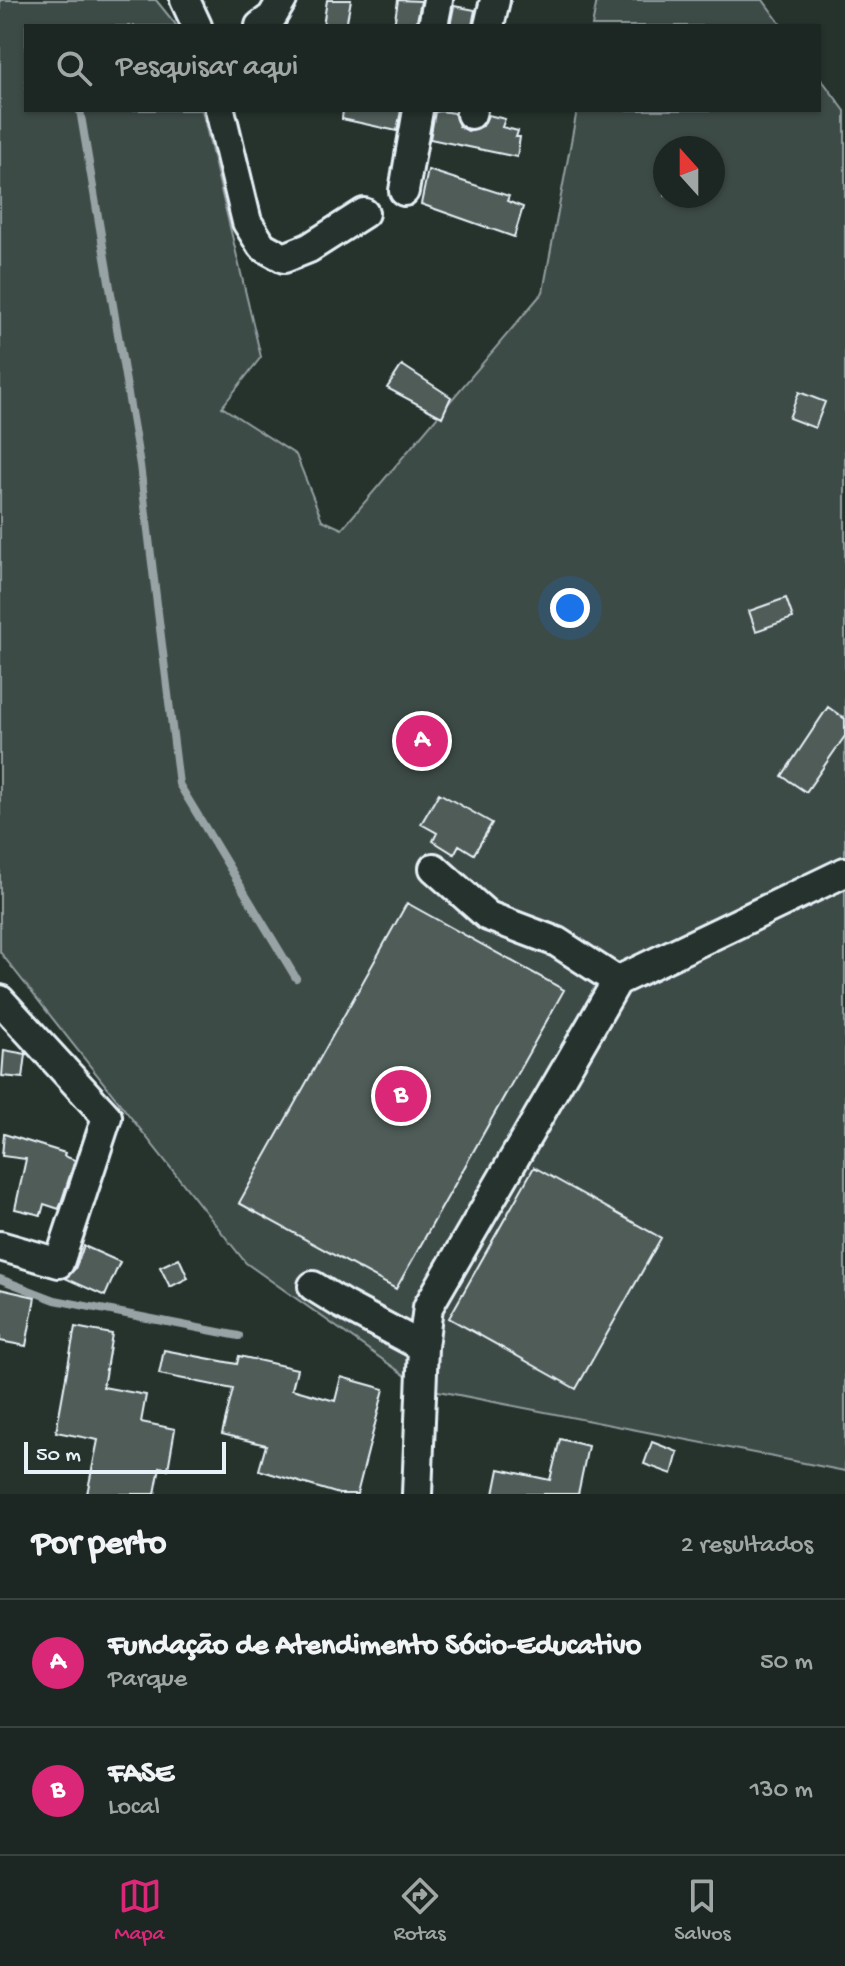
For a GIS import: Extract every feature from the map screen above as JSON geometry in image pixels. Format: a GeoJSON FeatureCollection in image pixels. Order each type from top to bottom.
{"type":"FeatureCollection","features":[{"type":"Feature","properties":{"kind":"street"},"geometry":{"type":"LineString","coordinates":[[185,0],[196,24]]}},
{"type":"Feature","properties":{"kind":"street"},"geometry":{"type":"LineString","coordinates":[[263,24],[272,17],[282,0]]}},
{"type":"Feature","properties":{"kind":"street"},"geometry":{"type":"LineString","coordinates":[[433,24],[438,0]]}},
{"type":"Feature","properties":{"kind":"street"},"geometry":{"type":"LineString","coordinates":[[489,24],[495,0]]}},
{"type":"Feature","properties":{"kind":"street"},"geometry":{"type":"LineString","coordinates":[[220,112],[247,222],[262,246],[284,258],[309,248],[364,213]]}},
{"type":"Feature","properties":{"kind":"street"},"geometry":{"type":"LineString","coordinates":[[404,191],[418,112]]}},
{"type":"Feature","properties":{"kind":"street"},"geometry":{"type":"LineString","coordinates":[[434,868],[488,916],[557,942],[617,981]]}},
{"type":"Feature","properties":{"kind":"street"},"geometry":{"type":"LineString","coordinates":[[417,1494],[423,1347],[428,1307],[617,981],[845,872]]}},
{"type":"Feature","properties":{"kind":"street"},"geometry":{"type":"LineString","coordinates":[[0,1000],[107,1117],[59,1263],[0,1246]]}},
{"type":"Feature","properties":{"kind":"street"},"geometry":{"type":"LineString","coordinates":[[313,1286],[423,1347]]}},
{"type":"Feature","properties":{"kind":"shaded area"},"geometry":{"type":"Polygon","coordinates":[[[0,0],[156,0],[175,24],[24,24],[24,112],[202,112],[261,357],[222,407],[296,455],[322,520],[342,529],[543,292],[577,112],[821,112],[821,79],[845,111],[845,1471],[423,1388],[246,1263],[0,952],[0,0]]]}},
{"type":"Feature","properties":{"kind":"shaded area"},"geometry":{"type":"Polygon","coordinates":[[[597,0],[763,0],[781,24],[592,24],[597,0]]]}},
{"type":"Feature","properties":{"kind":"building"},"geometry":{"type":"Polygon","coordinates":[[[327,0],[351,0],[346,24],[323,24],[327,0]]]}},
{"type":"Feature","properties":{"kind":"building"},"geometry":{"type":"Polygon","coordinates":[[[398,0],[421,1],[416,24],[394,24],[398,0]]]}},
{"type":"Feature","properties":{"kind":"building"},"geometry":{"type":"Polygon","coordinates":[[[454,6],[475,10],[472,24],[450,24],[454,6]]]}},
{"type":"Feature","properties":{"kind":"building"},"geometry":{"type":"Polygon","coordinates":[[[343,112],[401,112],[397,131],[342,119],[343,112]]]}},
{"type":"Feature","properties":{"kind":"building"},"geometry":{"type":"Polygon","coordinates":[[[435,112],[454,113],[459,126],[468,131],[483,126],[488,115],[505,119],[502,127],[518,131],[516,137],[520,137],[517,157],[430,139],[435,112]]]}},
{"type":"Feature","properties":{"kind":"building"},"geometry":{"type":"Polygon","coordinates":[[[428,170],[509,196],[507,201],[523,207],[514,237],[421,204],[428,170]]]}},
{"type":"Feature","properties":{"kind":"building"},"geometry":{"type":"Polygon","coordinates":[[[402,365],[451,397],[442,417],[387,388],[402,365]]]}},
{"type":"Feature","properties":{"kind":"building"},"geometry":{"type":"Polygon","coordinates":[[[799,392],[825,402],[815,428],[789,418],[799,392]]]}},
{"type":"Feature","properties":{"kind":"building"},"geometry":{"type":"Polygon","coordinates":[[[786,598],[793,618],[756,631],[749,611],[786,598]]]}},
{"type":"Feature","properties":{"kind":"building"},"geometry":{"type":"Polygon","coordinates":[[[828,707],[845,719],[845,736],[806,792],[782,776],[828,707]]]}},
{"type":"Feature","properties":{"kind":"building"},"geometry":{"type":"Polygon","coordinates":[[[439,793],[492,823],[474,854],[459,845],[454,854],[433,841],[437,833],[421,824],[439,793]]]}},
{"type":"Feature","properties":{"kind":"building"},"geometry":{"type":"Polygon","coordinates":[[[407,903],[564,990],[396,1289],[239,1203],[407,903]]]}},
{"type":"Feature","properties":{"kind":"building"},"geometry":{"type":"Polygon","coordinates":[[[4,1050],[26,1054],[23,1078],[2,1076],[4,1050]]]}},
{"type":"Feature","properties":{"kind":"building"},"geometry":{"type":"Polygon","coordinates":[[[4,1134],[65,1153],[64,1156],[75,1160],[59,1209],[44,1204],[41,1215],[15,1209],[26,1159],[2,1156],[4,1134]]]}},
{"type":"Feature","properties":{"kind":"building"},"geometry":{"type":"Polygon","coordinates":[[[534,1167],[661,1238],[576,1389],[449,1318],[534,1167]]]}},
{"type":"Feature","properties":{"kind":"building"},"geometry":{"type":"Polygon","coordinates":[[[84,1246],[120,1262],[105,1296],[65,1278],[75,1269],[84,1246]]]}},
{"type":"Feature","properties":{"kind":"building"},"geometry":{"type":"Polygon","coordinates":[[[179,1258],[188,1278],[170,1287],[160,1267],[179,1258]]]}},
{"type":"Feature","properties":{"kind":"building"},"geometry":{"type":"Polygon","coordinates":[[[0,1289],[35,1297],[26,1346],[0,1341],[0,1289]]]}},
{"type":"Feature","properties":{"kind":"building"},"geometry":{"type":"Polygon","coordinates":[[[75,1327],[112,1334],[103,1387],[146,1395],[141,1422],[175,1429],[168,1469],[160,1467],[155,1494],[87,1494],[98,1440],[56,1432],[75,1327]]]}},
{"type":"Feature","properties":{"kind":"building"},"geometry":{"type":"Polygon","coordinates":[[[164,1350],[237,1364],[239,1356],[297,1369],[292,1389],[335,1401],[341,1377],[384,1389],[357,1494],[339,1494],[259,1470],[266,1445],[222,1434],[233,1389],[159,1374],[164,1350]]]}},
{"type":"Feature","properties":{"kind":"building"},"geometry":{"type":"Polygon","coordinates":[[[560,1439],[588,1446],[578,1494],[494,1494],[499,1469],[550,1480],[560,1439]]]}},
{"type":"Feature","properties":{"kind":"building"},"geometry":{"type":"Polygon","coordinates":[[[652,1442],[678,1452],[672,1474],[644,1464],[652,1442]]]}},
{"type":"Feature","properties":{"kind":"waterway"},"geometry":{"type":"LineString","coordinates":[[80,112],[140,465],[179,784],[296,978]]}},
{"type":"Feature","properties":{"kind":"waterway"},"geometry":{"type":"LineString","coordinates":[[0,1279],[55,1300],[239,1336]]}},
{"type":"Feature","properties":{"kind":"place","name":"Fundação de Atendimento Sócio-Educativo"},"geometry":{"type":"Point","coordinates":[422,741]}},
{"type":"Feature","properties":{"kind":"place","name":"FASE"},"geometry":{"type":"Point","coordinates":[401,1096]}}]}
